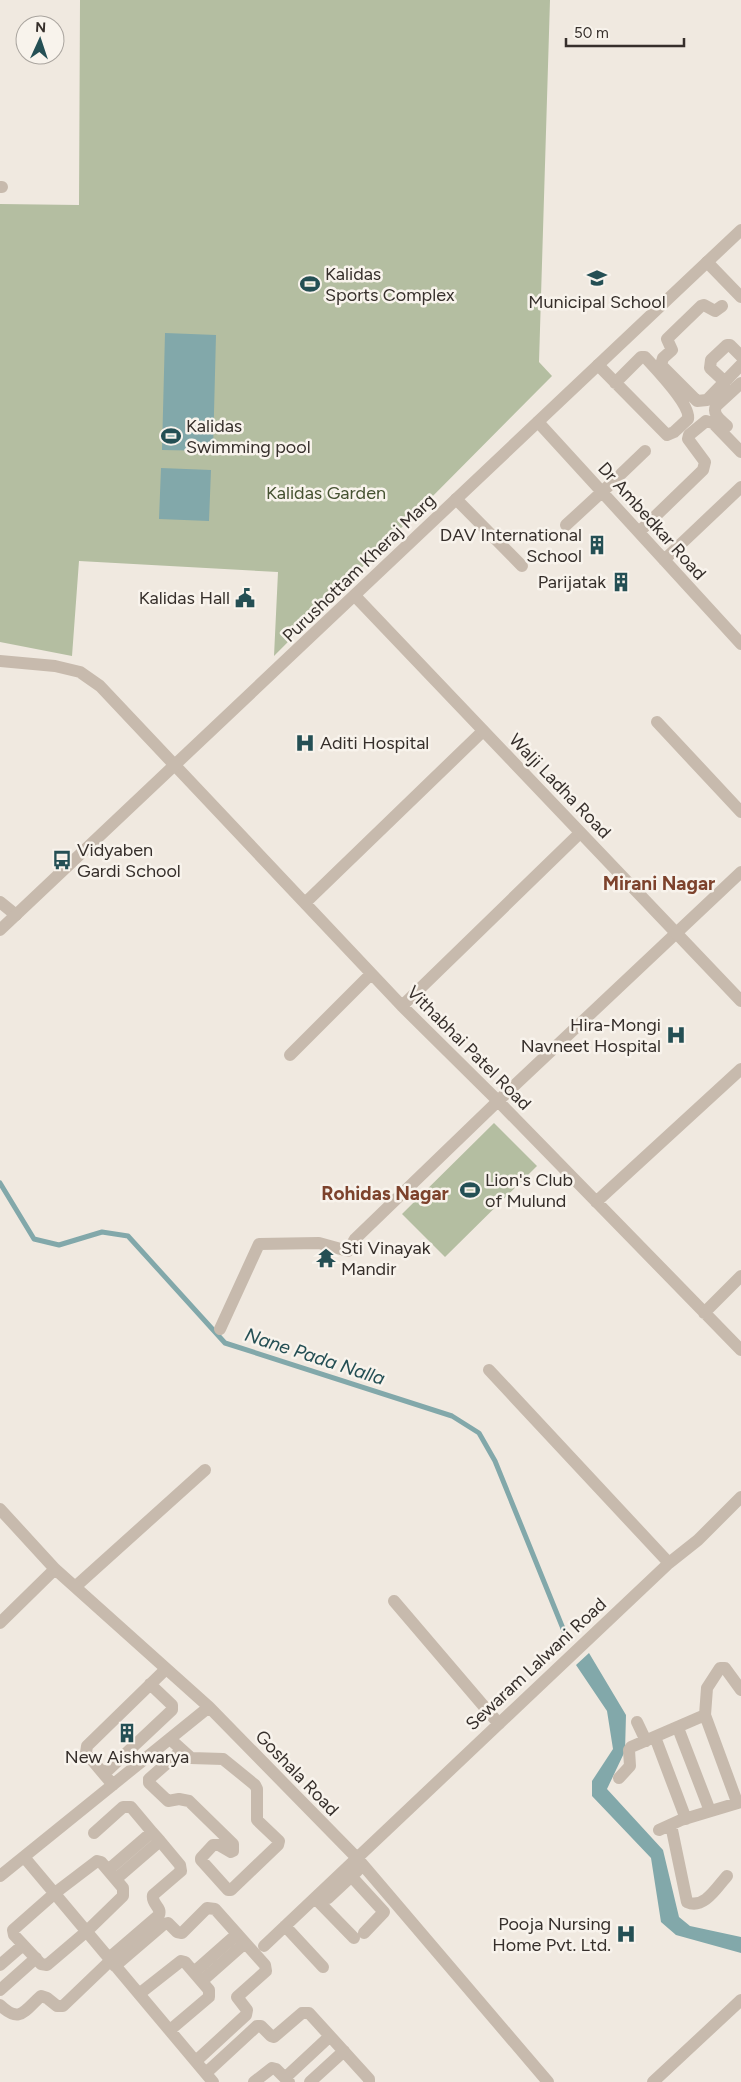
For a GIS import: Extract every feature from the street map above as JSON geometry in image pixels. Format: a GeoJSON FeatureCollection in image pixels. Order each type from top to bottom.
{"type":"FeatureCollection","features":[{"type":"Feature","properties":{"kind":"street","name":"Purushottam Kheraj Marg"},"geometry":{"type":"LineString","coordinates":[[0,930],[176,766],[741,230]]}},
{"type":"Feature","properties":{"kind":"street"},"geometry":{"type":"LineString","coordinates":[[707,262],[741,298]]}},
{"type":"Feature","properties":{"kind":"street"},"geometry":{"type":"LineString","coordinates":[[722,306],[715,311],[701,306],[670,336],[668,339],[672,350],[664,358],[661,365],[697,401],[707,400],[741,365]]}},
{"type":"Feature","properties":{"kind":"street"},"geometry":{"type":"LineString","coordinates":[[724,382],[710,368],[710,360],[727,345],[730,345],[741,356]]}},
{"type":"Feature","properties":{"kind":"street"},"geometry":{"type":"LineString","coordinates":[[595,367],[615,383],[667,435],[674,432],[688,419],[687,412],[669,382],[645,357],[641,358],[615,383]]}},
{"type":"Feature","properties":{"kind":"street"},"geometry":{"type":"LineString","coordinates":[[595,367],[641,415]]}},
{"type":"Feature","properties":{"kind":"street"},"geometry":{"type":"LineString","coordinates":[[741,383],[714,409],[715,414],[741,441]]}},
{"type":"Feature","properties":{"kind":"street"},"geometry":{"type":"LineString","coordinates":[[639,532],[705,466],[705,462],[689,442],[689,435],[709,421],[714,423],[741,452]]}},
{"type":"Feature","properties":{"kind":"street","name":"Dr Ambedkar Road"},"geometry":{"type":"LineString","coordinates":[[538,422],[741,644]]}},
{"type":"Feature","properties":{"kind":"street"},"geometry":{"type":"LineString","coordinates":[[566,525],[603,493],[645,451]]}},
{"type":"Feature","properties":{"kind":"street"},"geometry":{"type":"LineString","coordinates":[[664,560],[741,487]]}},
{"type":"Feature","properties":{"kind":"street"},"geometry":{"type":"LineString","coordinates":[[456,500],[522,566]]}},
{"type":"Feature","properties":{"kind":"street","name":"Walji Ladha Road"},"geometry":{"type":"LineString","coordinates":[[355,596],[741,1001]]}},
{"type":"Feature","properties":{"kind":"street","name":"Vithabhai Patel Road"},"geometry":{"type":"LineString","coordinates":[[0,661],[39,664],[80,672],[100,686],[371,974],[741,1350]]}},
{"type":"Feature","properties":{"kind":"street"},"geometry":{"type":"LineString","coordinates":[[656,722],[741,812]]}},
{"type":"Feature","properties":{"kind":"street"},"geometry":{"type":"LineString","coordinates":[[304,903],[484,731]]}},
{"type":"Feature","properties":{"kind":"street"},"geometry":{"type":"LineString","coordinates":[[402,1006],[580,832]]}},
{"type":"Feature","properties":{"kind":"street"},"geometry":{"type":"LineString","coordinates":[[220,1329],[259,1244],[319,1242],[348,1251],[355,1239],[498,1101],[741,872]]}},
{"type":"Feature","properties":{"kind":"street"},"geometry":{"type":"LineString","coordinates":[[0,902],[16,916]]}},
{"type":"Feature","properties":{"kind":"street"},"geometry":{"type":"LineString","coordinates":[[290,1055],[371,974]]}},
{"type":"Feature","properties":{"kind":"street"},"geometry":{"type":"LineString","coordinates":[[596,1202],[741,1069]]}},
{"type":"Feature","properties":{"kind":"street"},"geometry":{"type":"LineString","coordinates":[[704,1313],[741,1276]]}},
{"type":"Feature","properties":{"kind":"street"},"geometry":{"type":"LineString","coordinates":[[489,1370],[669,1563]]}},
{"type":"Feature","properties":{"kind":"street"},"geometry":{"type":"LineString","coordinates":[[76,1587],[205,1470]]}},
{"type":"Feature","properties":{"kind":"street","name":"Sewaram Lalwani Road"},"geometry":{"type":"LineString","coordinates":[[360,1862],[499,1724],[669,1563],[698,1540],[741,1497]]}},
{"type":"Feature","properties":{"kind":"street","name":"Goshala Road"},"geometry":{"type":"LineString","coordinates":[[0,1508],[55,1569],[209,1707],[360,1862],[548,2082]]}},
{"type":"Feature","properties":{"kind":"street"},"geometry":{"type":"LineString","coordinates":[[0,1623],[55,1569]]}},
{"type":"Feature","properties":{"kind":"street"},"geometry":{"type":"LineString","coordinates":[[394,1601],[499,1724]]}},
{"type":"Feature","properties":{"kind":"street"},"geometry":{"type":"LineString","coordinates":[[113,1785],[86,1753],[87,1746],[166,1668]]}},
{"type":"Feature","properties":{"kind":"street"},"geometry":{"type":"LineString","coordinates":[[659,1830],[739,1802],[705,1714],[707,1688],[720,1668],[725,1668],[741,1690]]}},
{"type":"Feature","properties":{"kind":"street"},"geometry":{"type":"LineString","coordinates":[[104,1774],[172,1710],[172,1705],[150,1684]]}},
{"type":"Feature","properties":{"kind":"street"},"geometry":{"type":"LineString","coordinates":[[0,1876],[209,1707]]}},
{"type":"Feature","properties":{"kind":"street"},"geometry":{"type":"LineString","coordinates":[[619,1778],[630,1766],[631,1747],[678,1728],[705,1714]]}},
{"type":"Feature","properties":{"kind":"street"},"geometry":{"type":"LineString","coordinates":[[637,1722],[650,1739],[686,1819]]}},
{"type":"Feature","properties":{"kind":"street"},"geometry":{"type":"LineString","coordinates":[[678,1728],[710,1811]]}},
{"type":"Feature","properties":{"kind":"street"},"geometry":{"type":"LineString","coordinates":[[170,1739],[191,1758],[223,1759],[240,1772],[257,1789],[258,1820],[279,1841],[278,1845],[231,1890],[228,1890],[201,1858],[213,1845],[219,1845],[231,1852],[233,1851],[233,1844],[188,1801],[179,1799],[168,1801],[149,1781],[182,1750]]}},
{"type":"Feature","properties":{"kind":"street"},"geometry":{"type":"LineString","coordinates":[[240,1772],[256,1756]]}},
{"type":"Feature","properties":{"kind":"street"},"geometry":{"type":"LineString","coordinates":[[0,2005],[10,2015],[20,2014],[41,1996],[48,1998],[57,2006],[63,2006],[159,1915],[160,1909],[153,1900],[153,1896],[181,1871],[180,1865],[131,1807],[123,1807],[94,1833]]}},
{"type":"Feature","properties":{"kind":"street"},"geometry":{"type":"LineString","coordinates":[[672,1824],[687,1902],[691,1904],[706,1900],[727,1876]]}},
{"type":"Feature","properties":{"kind":"street"},"geometry":{"type":"LineString","coordinates":[[112,1874],[156,1836]]}},
{"type":"Feature","properties":{"kind":"street"},"geometry":{"type":"LineString","coordinates":[[24,1857],[210,2079],[257,2026],[261,2026],[274,2037],[302,2013],[309,2013],[369,2079],[369,2082]]}},
{"type":"Feature","properties":{"kind":"street"},"geometry":{"type":"LineString","coordinates":[[101,1862],[112,1874],[123,1888],[122,1896],[87,1932],[47,1965],[41,1964],[14,1935],[13,1930],[55,1893],[94,1863],[101,1862]]}},
{"type":"Feature","properties":{"kind":"street"},"geometry":{"type":"LineString","coordinates":[[264,1946],[285,1926],[351,1876],[360,1862]]}},
{"type":"Feature","properties":{"kind":"street"},"geometry":{"type":"LineString","coordinates":[[320,1899],[360,1862]]}},
{"type":"Feature","properties":{"kind":"street"},"geometry":{"type":"LineString","coordinates":[[320,1899],[359,1935],[384,1912],[351,1876]]}},
{"type":"Feature","properties":{"kind":"street"},"geometry":{"type":"LineString","coordinates":[[111,1962],[164,1924],[168,1923],[177,1932],[182,1932],[207,1908],[215,1909],[265,1965],[266,1971],[237,1997],[247,2010],[246,2015],[196,2061]]}},
{"type":"Feature","properties":{"kind":"street"},"geometry":{"type":"LineString","coordinates":[[285,1926],[323,1966]]}},
{"type":"Feature","properties":{"kind":"street"},"geometry":{"type":"LineString","coordinates":[[198,1977],[241,1938]]}},
{"type":"Feature","properties":{"kind":"street"},"geometry":{"type":"LineString","coordinates":[[0,1965],[24,1945]]}},
{"type":"Feature","properties":{"kind":"street"},"geometry":{"type":"LineString","coordinates":[[0,1990],[36,1958]]}},
{"type":"Feature","properties":{"kind":"street"},"geometry":{"type":"LineString","coordinates":[[140,1994],[178,1962],[185,1962],[209,1990],[209,1997],[170,2030]]}},
{"type":"Feature","properties":{"kind":"street"},"geometry":{"type":"LineString","coordinates":[[653,2082],[741,2000]]}},
{"type":"Feature","properties":{"kind":"street"},"geometry":{"type":"LineString","coordinates":[[254,2082],[272,2068],[276,2068],[287,2080],[330,2036]]}},
{"type":"Feature","properties":{"kind":"street"},"geometry":{"type":"LineString","coordinates":[[310,2082],[344,2051]]}},
{"type":"Feature","properties":{"kind":"green space","name":"Kalidas Sports Complex"},"geometry":{"type":"Polygon","coordinates":[[[80,0],[550,0],[539,362],[552,376],[274,656],[278,572],[79,561],[72,656],[0,642],[0,204],[79,205],[80,0]]]}},
{"type":"Feature","properties":{"kind":"green space","name":"Lion's Club of Mulund"},"geometry":{"type":"Polygon","coordinates":[[[494,1123],[537,1166],[445,1257],[402,1214],[494,1123]]]}},
{"type":"Feature","properties":{"kind":"water"},"geometry":{"type":"Polygon","coordinates":[[[165,333],[216,335],[213,451],[162,450],[165,333]]]}},
{"type":"Feature","properties":{"kind":"water"},"geometry":{"type":"Polygon","coordinates":[[[161,468],[211,470],[209,521],[159,519],[161,468]]]}},
{"type":"Feature","properties":{"kind":"water"},"geometry":{"type":"Polygon","coordinates":[[[589,1653],[626,1715],[625,1751],[607,1789],[663,1850],[679,1917],[690,1926],[741,1937],[741,1953],[676,1935],[661,1922],[651,1858],[592,1796],[592,1781],[613,1749],[607,1711],[576,1665],[589,1653]]]}},
{"type":"Feature","properties":{"kind":"waterway","name":"Nane Pada Nalla"},"geometry":{"type":"LineString","coordinates":[[0,1183],[34,1239],[59,1245],[102,1232],[128,1236],[225,1343],[452,1416],[479,1433],[495,1461],[564,1631]]}},
{"type":"Feature","properties":{"kind":"place","name":"Municipal School"},"geometry":{"type":"Point","coordinates":[597,278]}},
{"type":"Feature","properties":{"kind":"place","name":"Kalidas Sports Complex"},"geometry":{"type":"Point","coordinates":[310,284]}},
{"type":"Feature","properties":{"kind":"place","name":"Kalidas Swimming pool"},"geometry":{"type":"Point","coordinates":[171,436]}},
{"type":"Feature","properties":{"kind":"place","name":"DAV International School"},"geometry":{"type":"Point","coordinates":[597,545]}},
{"type":"Feature","properties":{"kind":"place","name":"Parijatak"},"geometry":{"type":"Point","coordinates":[621,582]}},
{"type":"Feature","properties":{"kind":"place","name":"Kalidas Hall"},"geometry":{"type":"Point","coordinates":[245,598]}},
{"type":"Feature","properties":{"kind":"place","name":"Aditi Hospital"},"geometry":{"type":"Point","coordinates":[305,743]}},
{"type":"Feature","properties":{"kind":"place","name":"Vidyaben Gardi School"},"geometry":{"type":"Point","coordinates":[62,860]}},
{"type":"Feature","properties":{"kind":"place","name":"Hira-Mongi Navneet Hospital"},"geometry":{"type":"Point","coordinates":[676,1035]}},
{"type":"Feature","properties":{"kind":"place","name":"Lion's Club of Mulund"},"geometry":{"type":"Point","coordinates":[470,1190]}},
{"type":"Feature","properties":{"kind":"place","name":"Sti Vinayak Mandir"},"geometry":{"type":"Point","coordinates":[326,1258]}},
{"type":"Feature","properties":{"kind":"place","name":"New Aishwarya"},"geometry":{"type":"Point","coordinates":[127,1733]}},
{"type":"Feature","properties":{"kind":"place","name":"Pooja Nursing Home Pvt. Ltd."},"geometry":{"type":"Point","coordinates":[626,1934]}},
{"type":"Feature","properties":{"kind":"district","name":"Mirani Nagar"},"geometry":{"type":"Point","coordinates":[659,883]}},
{"type":"Feature","properties":{"kind":"district","name":"Rohidas Nagar"},"geometry":{"type":"Point","coordinates":[385,1193]}},
{"type":"Feature","properties":{"kind":"park label","name":"Kalidas Garden"},"geometry":{"type":"Point","coordinates":[326,493]}}]}
